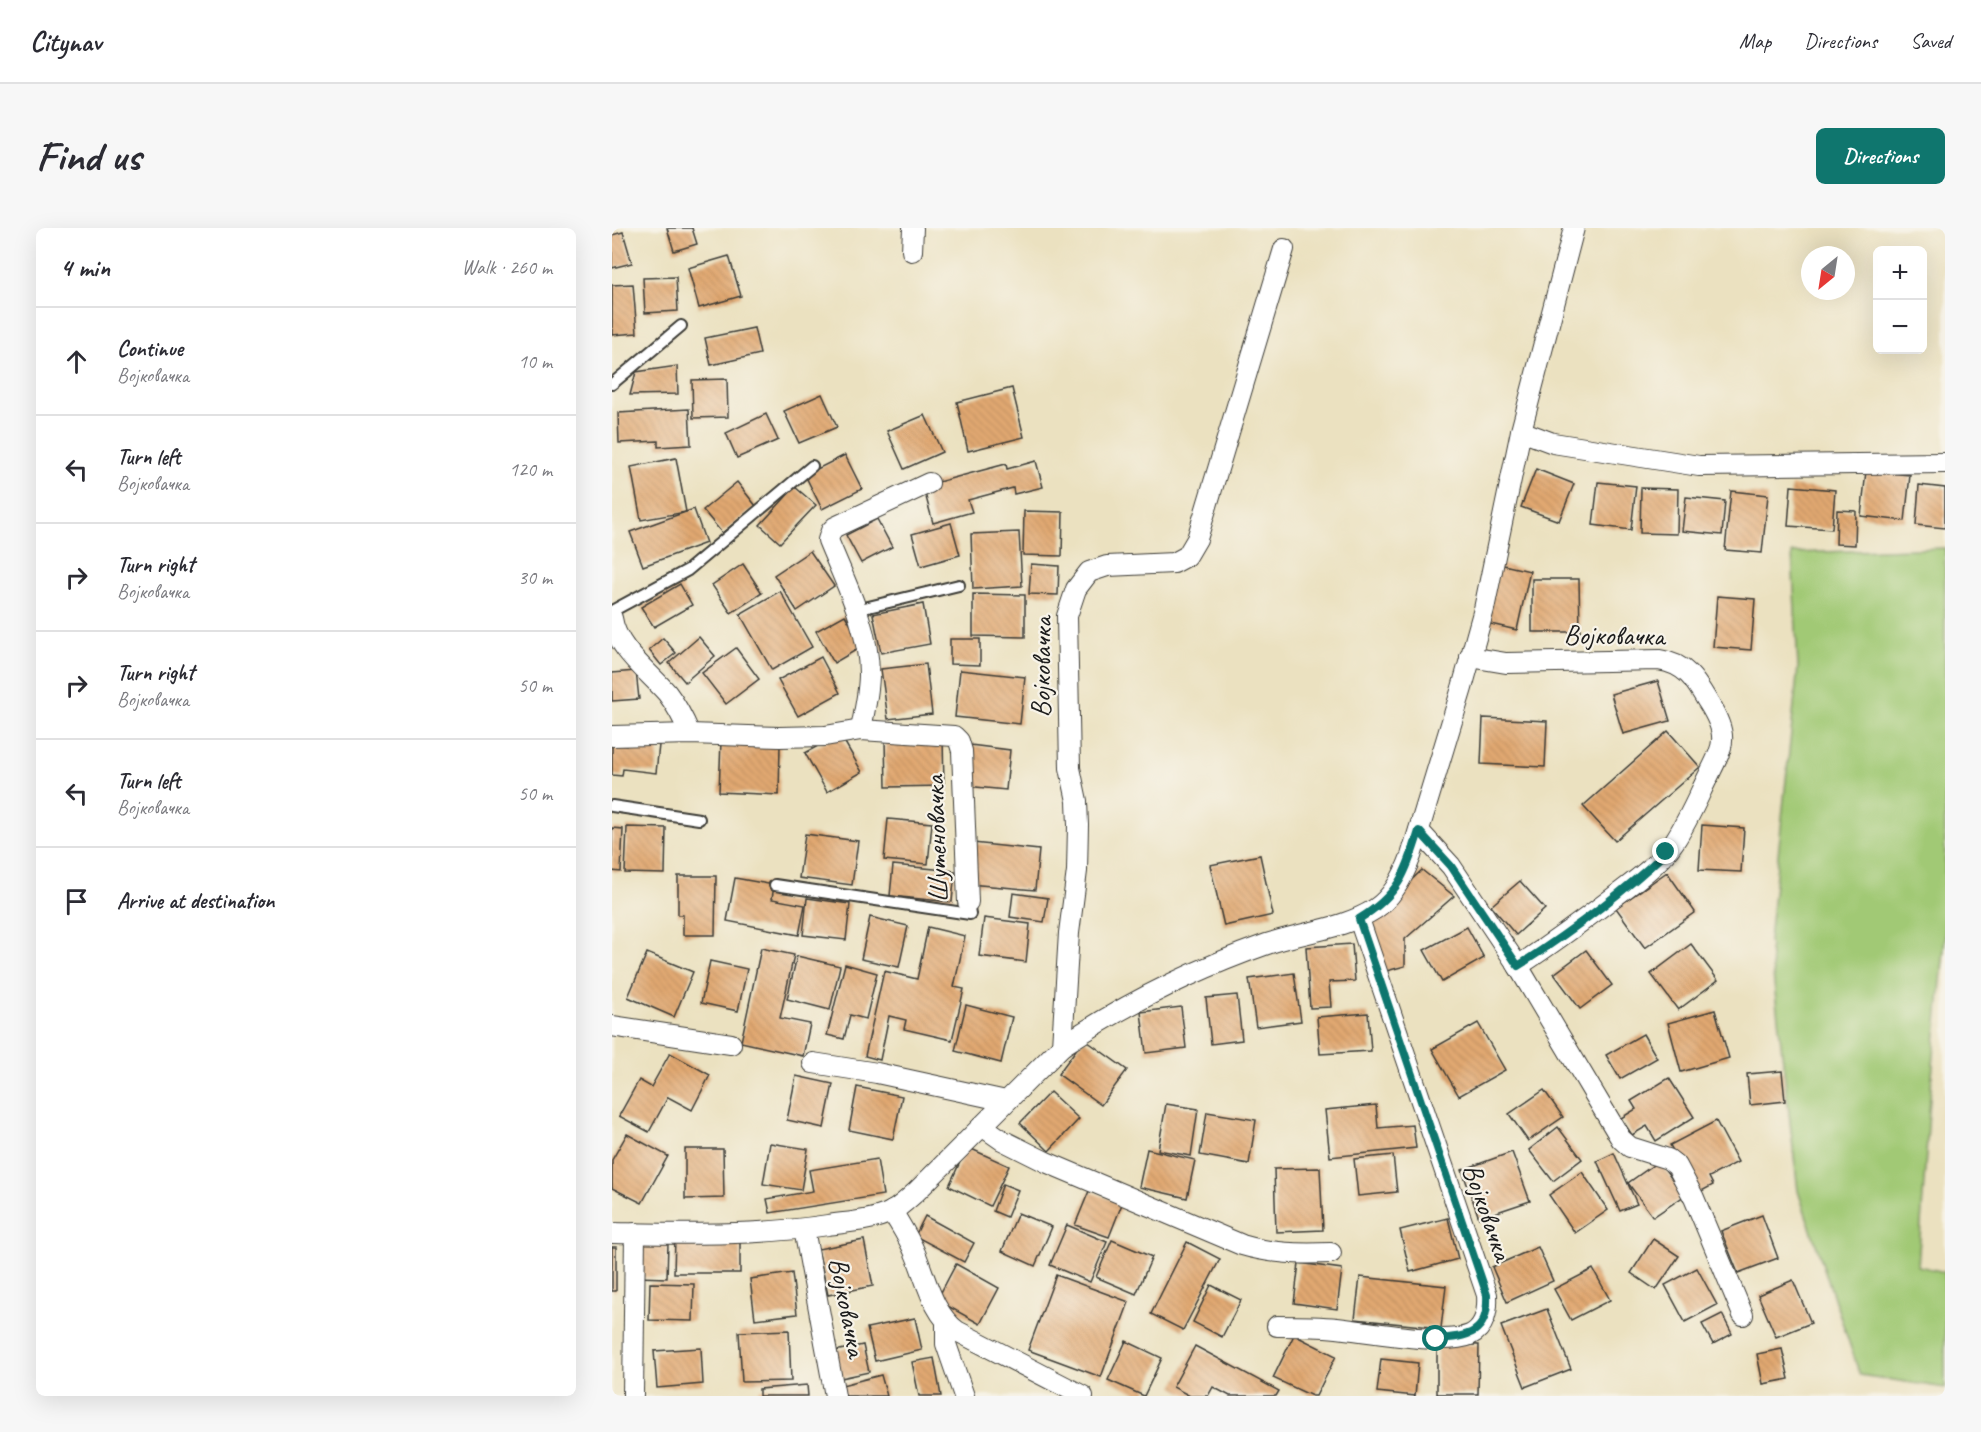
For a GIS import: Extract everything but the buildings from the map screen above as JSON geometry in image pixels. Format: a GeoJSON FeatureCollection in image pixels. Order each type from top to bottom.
{"type":"FeatureCollection","features":[{"type":"Feature","properties":{"kind":"street"},"geometry":{"type":"LineString","coordinates":[[912,251],[913,228]]}},
{"type":"Feature","properties":{"kind":"street","name":"Војковачка"},"geometry":{"type":"LineString","coordinates":[[612,1233],[711,1234],[804,1229],[874,1217],[891,1211],[909,1198],[1062,1046],[1116,1013],[1209,967],[1268,944],[1359,919],[1389,897],[1406,871],[1484,609],[1521,431],[1574,228]]}},
{"type":"Feature","properties":{"kind":"street","name":"Војковачка"},"geometry":{"type":"LineString","coordinates":[[1062,1046],[1077,871],[1078,825],[1077,801],[1070,768],[1067,616],[1076,589],[1089,572],[1107,566],[1174,563],[1187,556],[1197,539],[1284,249]]}},
{"type":"Feature","properties":{"kind":"street"},"geometry":{"type":"LineString","coordinates":[[1521,431],[1553,443],[1699,466],[1945,464]]}},
{"type":"Feature","properties":{"kind":"street"},"geometry":{"type":"LineString","coordinates":[[861,730],[869,674],[866,646],[856,610],[828,540],[831,531],[848,520],[929,483]]}},
{"type":"Feature","properties":{"kind":"street"},"geometry":{"type":"LineString","coordinates":[[612,618],[616,634],[622,643],[669,696],[690,734]]}},
{"type":"Feature","properties":{"kind":"street","name":"Војковачка"},"geometry":{"type":"LineString","coordinates":[[1470,657],[1506,663],[1671,662],[1684,668],[1694,680],[1716,714],[1722,728],[1723,740],[1719,753],[1686,821],[1666,852],[1636,881],[1557,941],[1518,966]]}},
{"type":"Feature","properties":{"kind":"street","name":"Шутеновачка"},"geometry":{"type":"LineString","coordinates":[[612,736],[690,734],[825,736],[861,730],[954,736],[959,741],[962,751],[968,902]]}},
{"type":"Feature","properties":{"kind":"street"},"geometry":{"type":"LineString","coordinates":[[1419,831],[1451,866],[1518,966],[1621,1139],[1630,1147],[1668,1159],[1677,1166],[1694,1198],[1743,1315]]}},
{"type":"Feature","properties":{"kind":"street","name":"Војковачка"},"geometry":{"type":"LineString","coordinates":[[1277,1326],[1333,1328],[1436,1339],[1456,1338],[1468,1336],[1476,1331],[1482,1324],[1488,1305],[1487,1295],[1359,919]]}},
{"type":"Feature","properties":{"kind":"street"},"geometry":{"type":"LineString","coordinates":[[612,1026],[731,1044]]}},
{"type":"Feature","properties":{"kind":"street"},"geometry":{"type":"LineString","coordinates":[[813,1063],[878,1073],[1006,1101]]}},
{"type":"Feature","properties":{"kind":"street"},"geometry":{"type":"LineString","coordinates":[[982,1126],[1002,1140],[1046,1162],[1242,1245],[1262,1251],[1293,1255],[1330,1253]]}},
{"type":"Feature","properties":{"kind":"street"},"geometry":{"type":"LineString","coordinates":[[891,1211],[914,1251],[933,1300],[946,1323],[957,1331],[1083,1396]]}},
{"type":"Feature","properties":{"kind":"street","name":"Војковачка"},"geometry":{"type":"LineString","coordinates":[[804,1229],[836,1396]]}},
{"type":"Feature","properties":{"kind":"street"},"geometry":{"type":"LineString","coordinates":[[633,1396],[635,1233]]}},
{"type":"Feature","properties":{"kind":"street"},"geometry":{"type":"LineString","coordinates":[[946,1323],[946,1344],[964,1396]]}},
{"type":"Feature","properties":{"kind":"lane"},"geometry":{"type":"LineString","coordinates":[[612,384],[681,326]]}},
{"type":"Feature","properties":{"kind":"lane"},"geometry":{"type":"LineString","coordinates":[[612,610],[688,570],[812,466]]}},
{"type":"Feature","properties":{"kind":"lane"},"geometry":{"type":"LineString","coordinates":[[856,610],[959,585]]}},
{"type":"Feature","properties":{"kind":"lane"},"geometry":{"type":"LineString","coordinates":[[612,806],[699,819]]}},
{"type":"Feature","properties":{"kind":"lane","name":"Шутеновачка"},"geometry":{"type":"LineString","coordinates":[[775,885],[970,914],[968,902]]}},
{"type":"Feature","properties":{"kind":"green space"},"geometry":{"type":"Polygon","coordinates":[[[1945,548],[1945,938],[1930,1098],[1918,1266],[1945,1272],[1945,1388],[1860,1375],[1798,1191],[1769,940],[1798,667],[1792,553],[1945,548]]]}},
{"type":"Feature","properties":{"kind":"route"},"geometry":{"type":"LineString","coordinates":[[1436,1339],[1468,1336],[1476,1331],[1485,1316],[1488,1305],[1487,1295],[1359,919],[1389,897],[1406,871],[1419,831],[1451,866],[1518,966],[1557,941],[1636,881],[1666,852]]}}]}
